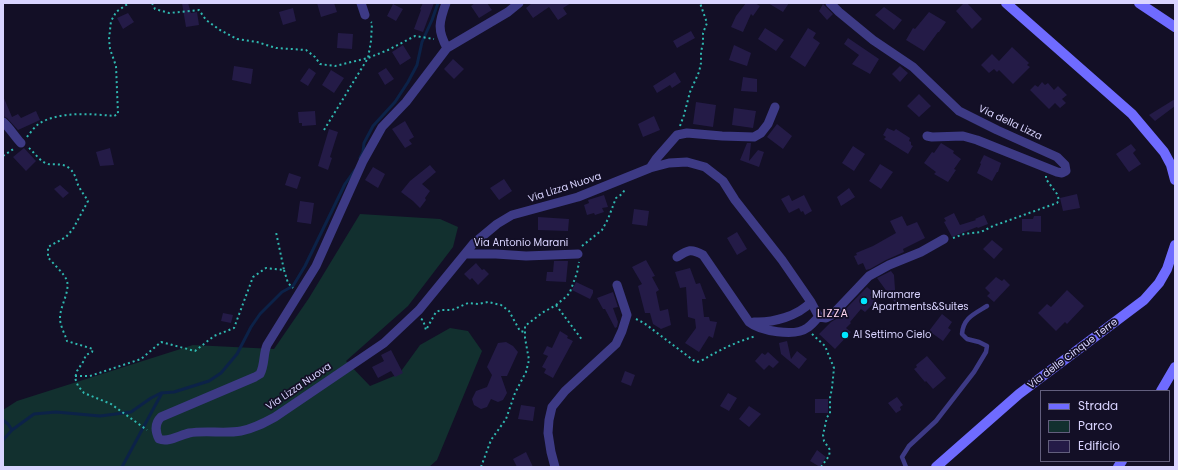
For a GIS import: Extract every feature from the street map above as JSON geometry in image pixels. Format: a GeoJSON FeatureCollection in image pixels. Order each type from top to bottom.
{"type":"FeatureCollection","features":[{"type":"Feature","properties":{"kind":"main road"},"geometry":{"type":"LineString","coordinates":[[1006,3],[1132,114],[1164,152],[1171,165],[1175,180]]}},
{"type":"Feature","properties":{"kind":"main road"},"geometry":{"type":"LineString","coordinates":[[1139,3],[1175,27]]}},
{"type":"Feature","properties":{"kind":"main road","name":"Via delle Cinque Terre"},"geometry":{"type":"LineString","coordinates":[[936,467],[1019,394],[1144,300],[1159,284],[1167,269],[1175,245]]}},
{"type":"Feature","properties":{"kind":"main road"},"geometry":{"type":"LineString","coordinates":[[1163,390],[1175,367]]}},
{"type":"Feature","properties":{"kind":"street"},"geometry":{"type":"LineString","coordinates":[[361,3],[365,15]]}},
{"type":"Feature","properties":{"kind":"street"},"geometry":{"type":"LineString","coordinates":[[446,3],[442,13],[440,32],[441,38],[447,48],[508,12],[519,3]]}},
{"type":"Feature","properties":{"kind":"street","name":"Via della Lizza"},"geometry":{"type":"LineString","coordinates":[[830,3],[873,40],[913,67],[959,111],[1057,157],[1065,165],[1066,171],[1056,172],[977,140],[963,136],[932,138],[927,136]]}},
{"type":"Feature","properties":{"kind":"street","name":"Via Lizza Nuova"},"geometry":{"type":"LineString","coordinates":[[447,48],[406,102],[382,127],[366,154],[316,266],[267,345],[264,352],[263,366],[260,374],[161,416],[156,424],[157,434],[161,440],[194,432],[241,431],[257,426],[275,417],[384,343],[419,310],[473,244],[497,224],[512,215],[578,197],[650,168],[669,163],[687,162],[705,167],[723,181],[735,200],[782,260],[811,302],[819,317]]}},
{"type":"Feature","properties":{"kind":"street"},"geometry":{"type":"LineString","coordinates":[[650,168],[677,135],[687,133],[754,137],[761,133],[768,124],[775,107]]}},
{"type":"Feature","properties":{"kind":"street"},"geometry":{"type":"LineString","coordinates":[[3,122],[21,143]]}},
{"type":"Feature","properties":{"kind":"street"},"geometry":{"type":"LineString","coordinates":[[677,257],[688,250],[693,250],[703,255],[749,322],[754,326],[783,333],[807,329],[819,317],[826,318],[832,314],[869,276],[888,265],[921,252],[944,239]]}},
{"type":"Feature","properties":{"kind":"street","name":"Via Antonio Marani"},"geometry":{"type":"LineString","coordinates":[[465,254],[526,256],[578,254]]}},
{"type":"Feature","properties":{"kind":"street"},"geometry":{"type":"LineString","coordinates":[[555,467],[548,433],[552,407],[565,391],[616,344],[628,314],[617,285]]}},
{"type":"Feature","properties":{"kind":"street"},"geometry":{"type":"LineString","coordinates":[[749,322],[772,322],[806,308],[811,302]]}},
{"type":"Feature","properties":{"kind":"lane"},"geometry":{"type":"LineString","coordinates":[[906,467],[902,457],[909,446],[936,421],[974,372],[986,352],[986,346],[979,342],[967,339],[962,334],[963,327],[968,318],[986,306]]}},
{"type":"Feature","properties":{"kind":"path"},"geometry":{"type":"LineString","coordinates":[[3,156],[21,143],[38,124],[54,118],[79,114],[114,116],[118,114],[116,66],[110,49],[109,39],[111,21],[116,12],[129,3]]}},
{"type":"Feature","properties":{"kind":"path"},"geometry":{"type":"LineString","coordinates":[[152,3],[155,9],[168,13],[199,10],[206,20],[220,30],[237,39],[257,42],[276,48],[306,50],[320,64],[335,66],[368,58],[388,50],[415,36],[430,39]]}},
{"type":"Feature","properties":{"kind":"path"},"geometry":{"type":"LineString","coordinates":[[677,135],[690,92],[702,63],[701,52],[703,33],[707,23],[700,3]]}},
{"type":"Feature","properties":{"kind":"path"},"geometry":{"type":"LineString","coordinates":[[324,130],[368,58],[372,23],[365,15]]}},
{"type":"Feature","properties":{"kind":"path"},"geometry":{"type":"LineString","coordinates":[[21,143],[36,153],[38,159],[47,164],[57,164],[68,167],[75,175],[79,186],[88,201],[73,229],[66,237],[48,247],[48,257],[67,281],[67,291],[62,306],[60,319],[62,330],[67,342],[92,349],[92,352],[86,355],[76,371],[75,376],[78,386],[84,393],[118,408],[140,426],[149,431]]}},
{"type":"Feature","properties":{"kind":"path"},"geometry":{"type":"LineString","coordinates":[[944,239],[981,232],[993,226],[1057,203],[1059,200],[1057,194],[1046,179],[1046,175],[1048,174]]}},
{"type":"Feature","properties":{"kind":"path"},"geometry":{"type":"LineString","coordinates":[[481,467],[491,440],[506,420],[515,393],[526,372],[529,360],[525,338],[525,326],[542,313],[556,305],[570,292],[579,264],[578,254],[582,246],[602,230],[616,198],[622,194],[630,183]]}},
{"type":"Feature","properties":{"kind":"path"},"geometry":{"type":"LineString","coordinates":[[276,232],[284,270],[290,286]]}},
{"type":"Feature","properties":{"kind":"path"},"geometry":{"type":"LineString","coordinates":[[75,376],[90,376],[141,359],[161,342],[196,351],[214,336],[234,328],[253,276],[266,268],[284,270]]}},
{"type":"Feature","properties":{"kind":"path"},"geometry":{"type":"LineString","coordinates":[[408,322],[417,319],[423,320],[426,330],[436,312],[441,310],[452,310],[468,303],[494,303],[501,305],[509,311],[520,331],[526,332]]}},
{"type":"Feature","properties":{"kind":"path"},"geometry":{"type":"LineString","coordinates":[[556,305],[583,341]]}},
{"type":"Feature","properties":{"kind":"path"},"geometry":{"type":"LineString","coordinates":[[628,314],[644,323],[697,362],[736,342],[772,330]]}},
{"type":"Feature","properties":{"kind":"path"},"geometry":{"type":"LineString","coordinates":[[807,329],[825,346],[834,368],[830,398],[830,414],[827,417],[823,435],[824,441],[830,450],[829,456],[821,467]]}},
{"type":"Feature","properties":{"kind":"green space"},"geometry":{"type":"Polygon","coordinates":[[[360,214],[440,219],[458,227],[453,247],[408,306],[346,361],[370,386],[399,374],[420,345],[450,328],[468,331],[482,351],[437,460],[429,467],[3,467],[3,410],[17,401],[193,345],[274,349],[309,298],[360,214]]]}},
{"type":"Feature","properties":{"kind":"building"},"geometry":{"type":"Polygon","coordinates":[[[182,3],[188,3],[191,13],[197,12],[199,25],[186,27],[182,3]]]}},
{"type":"Feature","properties":{"kind":"building"},"geometry":{"type":"Polygon","coordinates":[[[317,3],[334,3],[337,12],[321,17],[317,3]]]}},
{"type":"Feature","properties":{"kind":"building"},"geometry":{"type":"Polygon","coordinates":[[[423,3],[434,3],[423,32],[414,29],[423,3]]]}},
{"type":"Feature","properties":{"kind":"building"},"geometry":{"type":"Polygon","coordinates":[[[475,3],[487,3],[492,10],[479,18],[471,6],[475,3]]]}},
{"type":"Feature","properties":{"kind":"building"},"geometry":{"type":"Polygon","coordinates":[[[532,3],[571,3],[563,8],[567,14],[558,20],[549,7],[533,18],[526,8],[532,3]]]}},
{"type":"Feature","properties":{"kind":"building"},"geometry":{"type":"Polygon","coordinates":[[[746,3],[755,3],[760,6],[753,16],[751,14],[743,32],[731,27],[736,16],[746,3]]]}},
{"type":"Feature","properties":{"kind":"building"},"geometry":{"type":"Polygon","coordinates":[[[768,3],[789,3],[783,12],[768,3]]]}},
{"type":"Feature","properties":{"kind":"building"},"geometry":{"type":"Polygon","coordinates":[[[964,3],[967,3],[982,19],[972,29],[956,11],[964,3]]]}},
{"type":"Feature","properties":{"kind":"building"},"geometry":{"type":"Polygon","coordinates":[[[393,4],[403,9],[396,21],[387,16],[393,4]]]}},
{"type":"Feature","properties":{"kind":"building"},"geometry":{"type":"Polygon","coordinates":[[[823,4],[833,14],[827,20],[819,11],[823,4]]]}},
{"type":"Feature","properties":{"kind":"building"},"geometry":{"type":"Polygon","coordinates":[[[884,7],[902,20],[894,30],[875,15],[884,7]]]}},
{"type":"Feature","properties":{"kind":"building"},"geometry":{"type":"Polygon","coordinates":[[[293,8],[296,21],[283,25],[279,12],[293,8]]]}},
{"type":"Feature","properties":{"kind":"building"},"geometry":{"type":"Polygon","coordinates":[[[929,12],[946,22],[924,51],[906,40],[913,28],[915,29],[929,12]]]}},
{"type":"Feature","properties":{"kind":"building"},"geometry":{"type":"Polygon","coordinates":[[[128,13],[134,22],[123,29],[117,18],[128,13]]]}},
{"type":"Feature","properties":{"kind":"building"},"geometry":{"type":"Polygon","coordinates":[[[765,28],[784,40],[776,51],[758,39],[765,28]]]}},
{"type":"Feature","properties":{"kind":"building"},"geometry":{"type":"Polygon","coordinates":[[[808,28],[816,33],[813,38],[820,43],[805,67],[790,57],[808,28]]]}},
{"type":"Feature","properties":{"kind":"building"},"geometry":{"type":"Polygon","coordinates":[[[691,31],[695,38],[677,48],[673,41],[691,31]]]}},
{"type":"Feature","properties":{"kind":"building"},"geometry":{"type":"Polygon","coordinates":[[[338,33],[353,34],[352,49],[337,48],[338,33]]]}},
{"type":"Feature","properties":{"kind":"building"},"geometry":{"type":"Polygon","coordinates":[[[848,38],[879,59],[870,74],[852,64],[859,55],[844,44],[848,38]]]}},
{"type":"Feature","properties":{"kind":"building"},"geometry":{"type":"Polygon","coordinates":[[[403,45],[411,58],[400,65],[392,52],[403,45]]]}},
{"type":"Feature","properties":{"kind":"building"},"geometry":{"type":"Polygon","coordinates":[[[734,45],[751,53],[747,66],[729,60],[734,45]]]}},
{"type":"Feature","properties":{"kind":"building"},"geometry":{"type":"Polygon","coordinates":[[[1012,47],[1029,63],[1027,65],[1030,67],[1013,84],[999,70],[997,72],[994,69],[989,73],[981,65],[992,54],[999,61],[1012,47]]]}},
{"type":"Feature","properties":{"kind":"building"},"geometry":{"type":"Polygon","coordinates":[[[453,59],[464,69],[454,79],[444,69],[453,59]]]}},
{"type":"Feature","properties":{"kind":"building"},"geometry":{"type":"Polygon","coordinates":[[[234,66],[253,69],[251,84],[232,80],[234,66]]]}},
{"type":"Feature","properties":{"kind":"building"},"geometry":{"type":"Polygon","coordinates":[[[900,66],[908,73],[900,82],[892,74],[900,66]]]}},
{"type":"Feature","properties":{"kind":"building"},"geometry":{"type":"Polygon","coordinates":[[[309,68],[316,73],[308,86],[300,81],[309,68]]]}},
{"type":"Feature","properties":{"kind":"building"},"geometry":{"type":"Polygon","coordinates":[[[386,68],[394,79],[385,85],[378,73],[386,68]]]}},
{"type":"Feature","properties":{"kind":"building"},"geometry":{"type":"Polygon","coordinates":[[[331,70],[344,78],[334,93],[322,85],[331,70]]]}},
{"type":"Feature","properties":{"kind":"building"},"geometry":{"type":"Polygon","coordinates":[[[675,72],[681,82],[672,88],[670,85],[657,93],[653,86],[675,72]]]}},
{"type":"Feature","properties":{"kind":"building"},"geometry":{"type":"Polygon","coordinates":[[[743,77],[757,79],[757,92],[741,91],[743,77]]]}},
{"type":"Feature","properties":{"kind":"building"},"geometry":{"type":"Polygon","coordinates":[[[1042,82],[1045,85],[1048,83],[1054,90],[1058,86],[1067,95],[1062,99],[1066,103],[1060,108],[1055,103],[1049,109],[1030,90],[1035,85],[1038,87],[1042,82]]]}},
{"type":"Feature","properties":{"kind":"building"},"geometry":{"type":"Polygon","coordinates":[[[919,94],[931,106],[919,117],[907,106],[919,94]]]}},
{"type":"Feature","properties":{"kind":"building"},"geometry":{"type":"Polygon","coordinates":[[[3,96],[12,117],[18,114],[21,118],[36,111],[40,120],[18,130],[7,118],[3,116],[3,96]]]}},
{"type":"Feature","properties":{"kind":"building"},"geometry":{"type":"Polygon","coordinates":[[[1175,99],[1175,106],[1155,121],[1149,115],[1175,99]]]}},
{"type":"Feature","properties":{"kind":"building"},"geometry":{"type":"Polygon","coordinates":[[[696,102],[716,105],[713,127],[693,124],[696,102]]]}},
{"type":"Feature","properties":{"kind":"building"},"geometry":{"type":"Polygon","coordinates":[[[734,108],[756,111],[753,128],[732,125],[734,108]]]}},
{"type":"Feature","properties":{"kind":"building"},"geometry":{"type":"Polygon","coordinates":[[[315,111],[316,125],[302,126],[302,123],[299,123],[298,112],[315,111]]]}},
{"type":"Feature","properties":{"kind":"building"},"geometry":{"type":"Polygon","coordinates":[[[654,116],[660,130],[643,137],[638,124],[654,116]]]}},
{"type":"Feature","properties":{"kind":"building"},"geometry":{"type":"Polygon","coordinates":[[[405,121],[414,137],[409,140],[412,144],[405,148],[392,129],[405,121]]]}},
{"type":"Feature","properties":{"kind":"building"},"geometry":{"type":"Polygon","coordinates":[[[777,124],[792,136],[783,149],[767,137],[777,124]]]}},
{"type":"Feature","properties":{"kind":"building"},"geometry":{"type":"Polygon","coordinates":[[[887,128],[894,131],[896,129],[910,138],[909,141],[913,146],[908,154],[884,139],[886,137],[883,135],[887,128]]]}},
{"type":"Feature","properties":{"kind":"building"},"geometry":{"type":"Polygon","coordinates":[[[329,129],[338,132],[330,157],[332,158],[328,170],[318,166],[329,129]]]}},
{"type":"Feature","properties":{"kind":"building"},"geometry":{"type":"Polygon","coordinates":[[[747,143],[751,143],[749,161],[758,150],[764,152],[759,167],[740,160],[747,143]]]}},
{"type":"Feature","properties":{"kind":"building"},"geometry":{"type":"Polygon","coordinates":[[[941,143],[954,151],[953,153],[961,159],[948,182],[934,174],[936,172],[924,163],[941,143]]]}},
{"type":"Feature","properties":{"kind":"building"},"geometry":{"type":"Polygon","coordinates":[[[1131,144],[1136,150],[1133,153],[1141,164],[1129,172],[1116,154],[1131,144]]]}},
{"type":"Feature","properties":{"kind":"building"},"geometry":{"type":"Polygon","coordinates":[[[853,146],[865,154],[854,171],[842,163],[853,146]]]}},
{"type":"Feature","properties":{"kind":"building"},"geometry":{"type":"Polygon","coordinates":[[[24,148],[36,161],[26,171],[13,157],[24,148]]]}},
{"type":"Feature","properties":{"kind":"building"},"geometry":{"type":"Polygon","coordinates":[[[110,148],[114,165],[100,166],[96,152],[110,148]]]}},
{"type":"Feature","properties":{"kind":"building"},"geometry":{"type":"Polygon","coordinates":[[[984,155],[1001,163],[998,172],[992,181],[977,173],[984,155]]]}},
{"type":"Feature","properties":{"kind":"building"},"geometry":{"type":"Polygon","coordinates":[[[880,164],[893,172],[881,189],[869,181],[880,164]]]}},
{"type":"Feature","properties":{"kind":"building"},"geometry":{"type":"Polygon","coordinates":[[[430,165],[436,172],[422,184],[430,191],[420,208],[401,192],[410,181],[430,165]]]}},
{"type":"Feature","properties":{"kind":"building"},"geometry":{"type":"Polygon","coordinates":[[[373,167],[385,174],[378,188],[365,180],[373,167]]]}},
{"type":"Feature","properties":{"kind":"building"},"geometry":{"type":"Polygon","coordinates":[[[289,173],[301,177],[297,189],[285,185],[289,173]]]}},
{"type":"Feature","properties":{"kind":"building"},"geometry":{"type":"Polygon","coordinates":[[[504,179],[512,191],[499,200],[490,188],[504,179]]]}},
{"type":"Feature","properties":{"kind":"building"},"geometry":{"type":"Polygon","coordinates":[[[60,185],[69,193],[63,198],[54,189],[60,185]]]}},
{"type":"Feature","properties":{"kind":"building"},"geometry":{"type":"Polygon","coordinates":[[[849,188],[855,197],[841,206],[837,197],[849,188]]]}},
{"type":"Feature","properties":{"kind":"building"},"geometry":{"type":"Polygon","coordinates":[[[1077,194],[1080,208],[1063,211],[1060,198],[1077,194]]]}},
{"type":"Feature","properties":{"kind":"building"},"geometry":{"type":"Polygon","coordinates":[[[604,195],[608,207],[602,208],[604,212],[595,215],[594,213],[587,215],[584,205],[589,203],[588,200],[604,195]]]}},
{"type":"Feature","properties":{"kind":"building"},"geometry":{"type":"Polygon","coordinates":[[[789,195],[792,201],[804,195],[812,211],[805,215],[799,208],[789,213],[781,199],[789,195]]]}},
{"type":"Feature","properties":{"kind":"building"},"geometry":{"type":"Polygon","coordinates":[[[300,201],[314,203],[311,224],[297,222],[300,201]]]}},
{"type":"Feature","properties":{"kind":"building"},"geometry":{"type":"Polygon","coordinates":[[[634,209],[649,211],[647,226],[632,224],[634,209]]]}},
{"type":"Feature","properties":{"kind":"building"},"geometry":{"type":"Polygon","coordinates":[[[954,213],[960,225],[976,220],[975,219],[984,215],[988,224],[952,237],[944,222],[946,221],[944,218],[954,213]]]}},
{"type":"Feature","properties":{"kind":"building"},"geometry":{"type":"Polygon","coordinates":[[[902,216],[907,226],[917,222],[925,238],[903,249],[904,252],[870,269],[866,270],[863,263],[858,265],[854,256],[857,255],[856,253],[873,246],[896,233],[890,221],[902,216]]]}},
{"type":"Feature","properties":{"kind":"building"},"geometry":{"type":"Polygon","coordinates":[[[1034,216],[1041,216],[1041,232],[1022,231],[1022,219],[1033,219],[1034,216]]]}},
{"type":"Feature","properties":{"kind":"building"},"geometry":{"type":"Polygon","coordinates":[[[538,217],[569,219],[568,231],[538,230],[538,217]]]}},
{"type":"Feature","properties":{"kind":"building"},"geometry":{"type":"Polygon","coordinates":[[[737,232],[747,249],[737,255],[727,238],[737,232]]]}},
{"type":"Feature","properties":{"kind":"building"},"geometry":{"type":"Polygon","coordinates":[[[992,240],[1003,249],[994,259],[983,249],[992,240]]]}},
{"type":"Feature","properties":{"kind":"building"},"geometry":{"type":"Polygon","coordinates":[[[646,260],[655,276],[652,277],[659,290],[656,292],[660,311],[668,309],[671,325],[661,329],[653,324],[650,313],[645,313],[638,286],[642,284],[632,267],[646,260]]]}},
{"type":"Feature","properties":{"kind":"building"},"geometry":{"type":"Polygon","coordinates":[[[554,261],[568,261],[566,282],[546,281],[547,272],[553,272],[554,261]]]}},
{"type":"Feature","properties":{"kind":"building"},"geometry":{"type":"Polygon","coordinates":[[[476,263],[482,270],[484,269],[489,274],[478,285],[472,278],[470,280],[464,274],[476,263]]]}},
{"type":"Feature","properties":{"kind":"building"},"geometry":{"type":"Polygon","coordinates":[[[690,268],[696,284],[700,283],[706,299],[702,299],[704,317],[709,317],[710,321],[717,322],[713,338],[709,336],[699,352],[685,343],[696,328],[695,319],[688,317],[686,287],[680,288],[675,272],[690,268]]]}},
{"type":"Feature","properties":{"kind":"building"},"geometry":{"type":"Polygon","coordinates":[[[891,271],[894,275],[896,304],[877,278],[891,271]]]}},
{"type":"Feature","properties":{"kind":"building"},"geometry":{"type":"Polygon","coordinates":[[[996,277],[1002,281],[1004,279],[1010,285],[994,302],[987,296],[990,293],[985,288],[996,277]]]}},
{"type":"Feature","properties":{"kind":"building"},"geometry":{"type":"Polygon","coordinates":[[[576,282],[593,290],[590,299],[572,290],[576,282]]]}},
{"type":"Feature","properties":{"kind":"building"},"geometry":{"type":"Polygon","coordinates":[[[867,287],[873,292],[870,295],[876,301],[865,312],[861,309],[846,328],[851,332],[835,349],[819,334],[867,287]]]}},
{"type":"Feature","properties":{"kind":"building"},"geometry":{"type":"Polygon","coordinates":[[[1067,290],[1084,306],[1067,324],[1065,322],[1056,331],[1038,313],[1047,304],[1051,307],[1067,290]]]}},
{"type":"Feature","properties":{"kind":"building"},"geometry":{"type":"Polygon","coordinates":[[[613,292],[618,307],[613,308],[618,322],[617,327],[615,328],[605,309],[603,309],[597,298],[613,292]]]}},
{"type":"Feature","properties":{"kind":"building"},"geometry":{"type":"Polygon","coordinates":[[[223,313],[233,315],[231,323],[221,321],[223,313]]]}},
{"type":"Feature","properties":{"kind":"building"},"geometry":{"type":"Polygon","coordinates":[[[942,314],[952,322],[948,328],[951,330],[943,341],[929,331],[942,314]]]}},
{"type":"Feature","properties":{"kind":"building"},"geometry":{"type":"Polygon","coordinates":[[[560,331],[568,336],[567,338],[573,341],[553,378],[544,373],[546,369],[542,367],[548,356],[543,354],[547,346],[552,348],[560,331]]]}},
{"type":"Feature","properties":{"kind":"building"},"geometry":{"type":"Polygon","coordinates":[[[787,341],[791,359],[797,351],[807,359],[799,369],[781,354],[779,343],[787,341]]]}},
{"type":"Feature","properties":{"kind":"building"},"geometry":{"type":"Polygon","coordinates":[[[506,342],[513,346],[518,352],[507,376],[501,376],[507,393],[503,400],[498,402],[491,399],[487,407],[481,409],[474,405],[472,399],[476,391],[487,387],[492,375],[487,367],[498,343],[506,342]]]}},
{"type":"Feature","properties":{"kind":"building"},"geometry":{"type":"Polygon","coordinates":[[[391,350],[403,373],[395,377],[391,371],[378,378],[372,367],[384,361],[381,355],[391,350]]]}},
{"type":"Feature","properties":{"kind":"building"},"geometry":{"type":"Polygon","coordinates":[[[768,352],[779,362],[773,368],[769,365],[764,370],[755,361],[762,353],[765,355],[768,352]]]}},
{"type":"Feature","properties":{"kind":"building"},"geometry":{"type":"Polygon","coordinates":[[[927,356],[946,378],[933,389],[914,369],[917,367],[916,365],[927,356]]]}},
{"type":"Feature","properties":{"kind":"building"},"geometry":{"type":"Polygon","coordinates":[[[625,371],[635,375],[631,386],[621,382],[625,371]]]}},
{"type":"Feature","properties":{"kind":"building"},"geometry":{"type":"Polygon","coordinates":[[[728,393],[737,398],[729,411],[720,406],[728,393]]]}},
{"type":"Feature","properties":{"kind":"building"},"geometry":{"type":"Polygon","coordinates":[[[897,397],[903,405],[900,407],[901,410],[896,413],[888,403],[897,397]]]}},
{"type":"Feature","properties":{"kind":"building"},"geometry":{"type":"Polygon","coordinates":[[[815,399],[828,399],[828,413],[815,413],[815,399]]]}},
{"type":"Feature","properties":{"kind":"building"},"geometry":{"type":"Polygon","coordinates":[[[521,405],[535,407],[533,421],[518,419],[521,405]]]}},
{"type":"Feature","properties":{"kind":"building"},"geometry":{"type":"Polygon","coordinates":[[[749,406],[761,414],[749,427],[739,419],[749,406]]]}},
{"type":"Feature","properties":{"kind":"building"},"geometry":{"type":"Polygon","coordinates":[[[817,450],[826,457],[820,467],[810,461],[817,450]]]}},
{"type":"Feature","properties":{"kind":"building"},"geometry":{"type":"Polygon","coordinates":[[[526,452],[533,467],[517,467],[513,459],[526,452]]]}},
{"type":"Feature","properties":{"kind":"waterway"},"geometry":{"type":"LineString","coordinates":[[360,158],[363,152],[364,143],[373,126],[395,102],[417,65],[422,42],[438,3]]}},
{"type":"Feature","properties":{"kind":"waterway"},"geometry":{"type":"LineString","coordinates":[[3,440],[12,430],[34,414],[56,412],[100,416],[131,412],[161,393],[174,392],[209,381],[221,373],[237,354],[251,327],[260,314],[282,292],[293,286],[305,266],[345,184],[355,170]]}},
{"type":"Feature","properties":{"kind":"waterway"},"geometry":{"type":"LineString","coordinates":[[122,467],[162,393]]}},
{"type":"Feature","properties":{"kind":"waterway"},"geometry":{"type":"LineString","coordinates":[[3,420],[12,430]]}},
{"type":"Feature","properties":{"kind":"place","name":"Miramare Apartments&Suites"},"geometry":{"type":"Point","coordinates":[864,301]}},
{"type":"Feature","properties":{"kind":"place","name":"Al Settimo Cielo"},"geometry":{"type":"Point","coordinates":[845,335]}},
{"type":"Feature","properties":{"kind":"district","name":"LIZZA"},"geometry":{"type":"Point","coordinates":[833,314]}}]}
